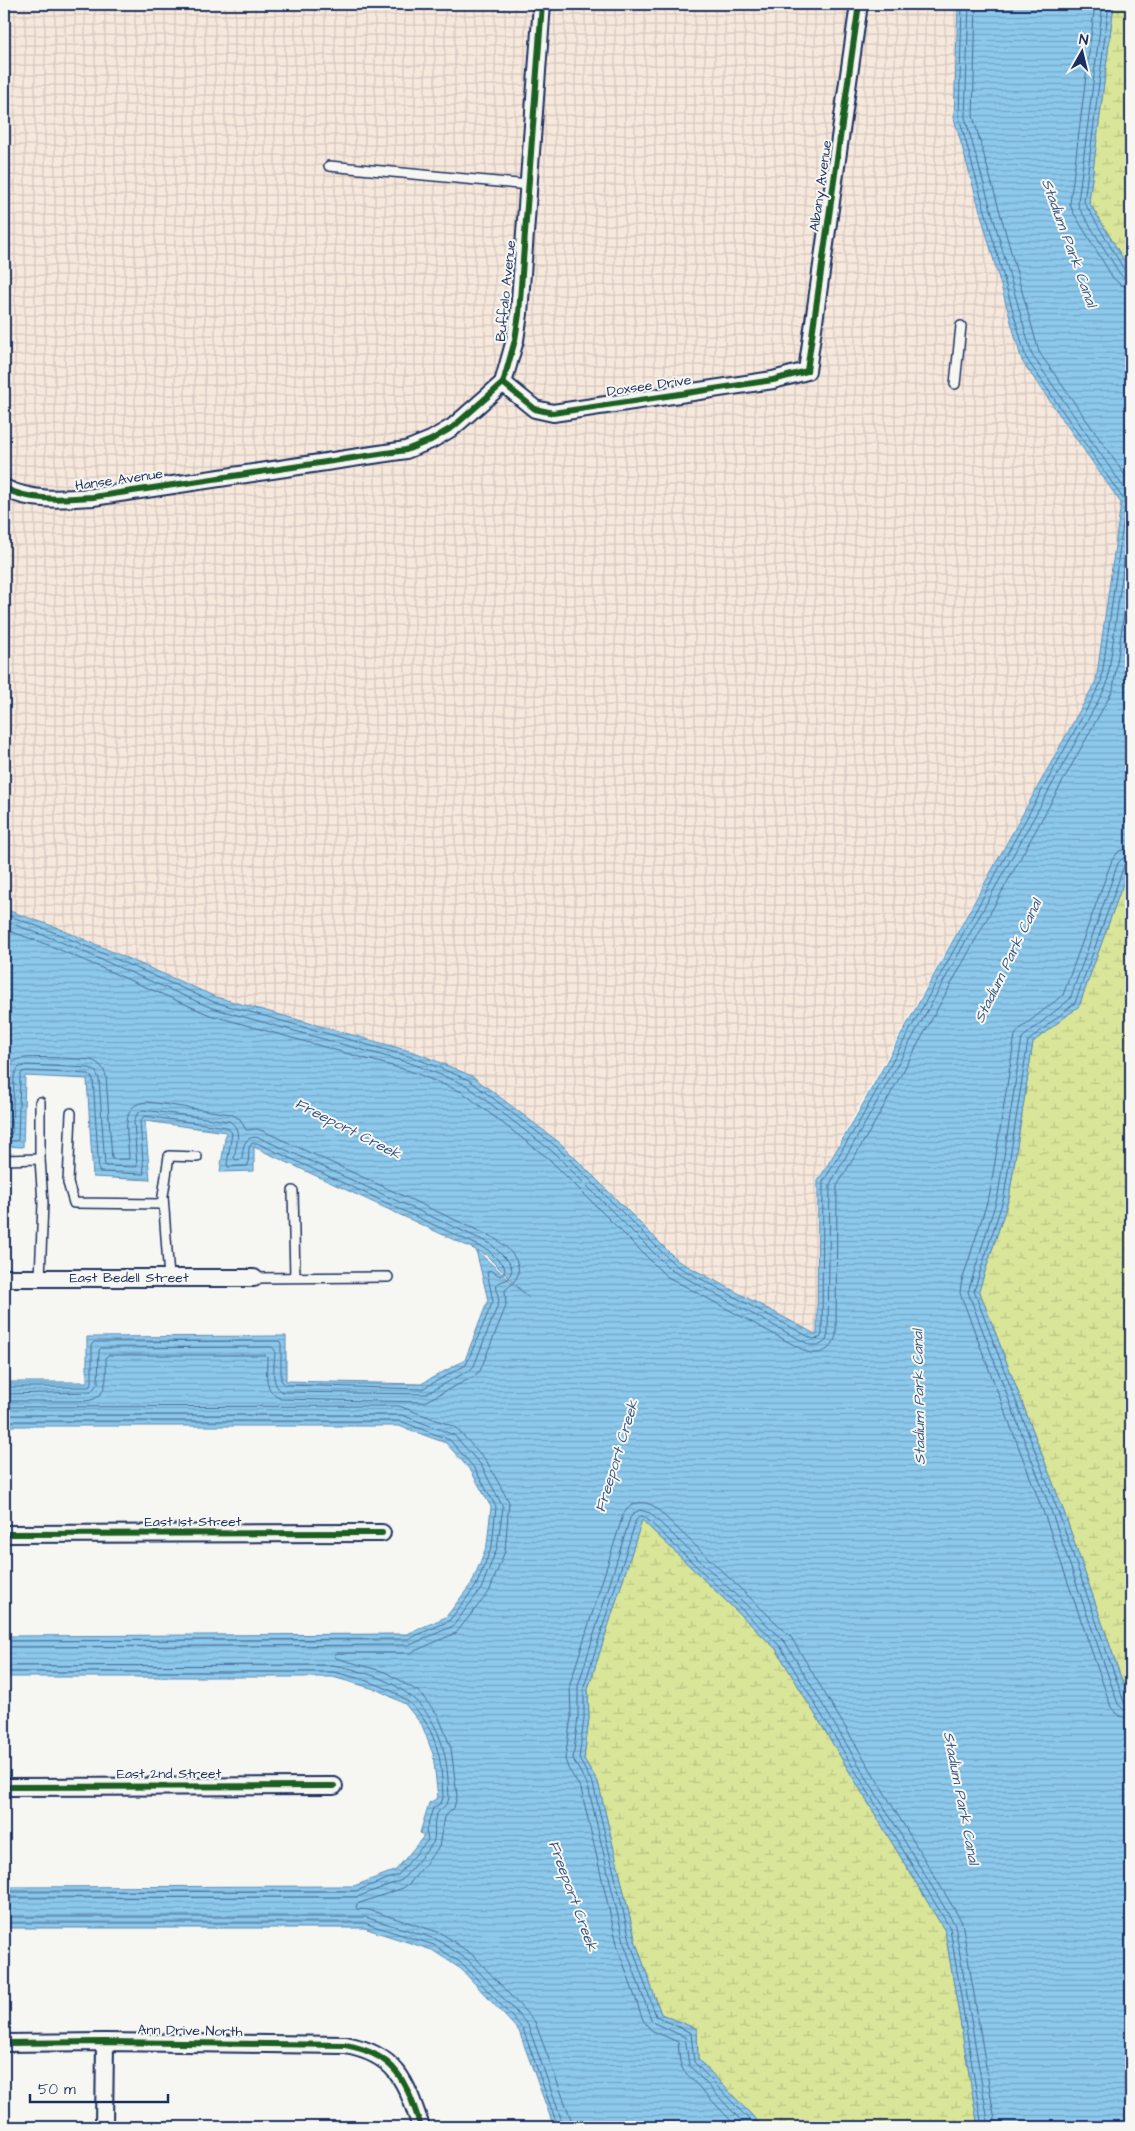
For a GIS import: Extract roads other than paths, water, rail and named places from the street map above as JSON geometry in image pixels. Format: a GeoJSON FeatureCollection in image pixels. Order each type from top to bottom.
{"type":"FeatureCollection","features":[{"type":"Feature","properties":{"kind":"street","name":"Buffalo Avenue"},"geometry":{"type":"LineString","coordinates":[[503,384],[515,340],[519,314],[542,4]]}},
{"type":"Feature","properties":{"kind":"street","name":"Albany Avenue"},"geometry":{"type":"LineString","coordinates":[[807,371],[860,4]]}},
{"type":"Feature","properties":{"kind":"street","name":"Doxsee Drive"},"geometry":{"type":"LineString","coordinates":[[503,384],[535,409],[554,413],[764,382],[807,371]]}},
{"type":"Feature","properties":{"kind":"street","name":"Hanse Avenue"},"geometry":{"type":"LineString","coordinates":[[4,488],[36,498],[56,500],[93,497],[406,450],[431,440],[453,427],[503,384]]}},
{"type":"Feature","properties":{"kind":"street","name":"East Bedell Street"},"geometry":{"type":"LineString","coordinates":[[4,1278],[254,1278]]}},
{"type":"Feature","properties":{"kind":"street","name":"East 1st Street"},"geometry":{"type":"LineString","coordinates":[[4,1534],[382,1533]]}},
{"type":"Feature","properties":{"kind":"street","name":"East 2nd Street"},"geometry":{"type":"LineString","coordinates":[[4,1786],[334,1786]]}},
{"type":"Feature","properties":{"kind":"street","name":"Ann Drive North"},"geometry":{"type":"LineString","coordinates":[[4,2043],[105,2042],[345,2046],[364,2048],[376,2054],[397,2071],[410,2096],[421,2127]]}},
{"type":"Feature","properties":{"kind":"street"},"geometry":{"type":"LineString","coordinates":[[104,2127],[105,2042]]}},
{"type":"Feature","properties":{"kind":"lane"},"geometry":{"type":"LineString","coordinates":[[330,166],[529,185]]}},
{"type":"Feature","properties":{"kind":"lane"},"geometry":{"type":"LineString","coordinates":[[954,384],[960,326]]}},
{"type":"Feature","properties":{"kind":"lane"},"geometry":{"type":"LineString","coordinates":[[40,1102],[40,1159],[43,1203],[40,1278]]}},
{"type":"Feature","properties":{"kind":"lane"},"geometry":{"type":"LineString","coordinates":[[71,1114],[68,1183],[74,1203],[163,1204]]}},
{"type":"Feature","properties":{"kind":"lane"},"geometry":{"type":"LineString","coordinates":[[169,1278],[163,1196],[169,1156],[197,1157]]}},
{"type":"Feature","properties":{"kind":"lane"},"geometry":{"type":"LineString","coordinates":[[4,1160],[40,1159]]}},
{"type":"Feature","properties":{"kind":"lane"},"geometry":{"type":"LineString","coordinates":[[293,1191],[295,1277]]}},
{"type":"Feature","properties":{"kind":"lane"},"geometry":{"type":"LineString","coordinates":[[254,1278],[388,1276]]}},
{"type":"Feature","properties":{"kind":"water"},"geometry":{"type":"Polygon","coordinates":[[[958,4],[1114,4],[1089,202],[1131,272],[1131,861],[1079,1006],[1033,1042],[1009,1198],[979,1290],[1064,1512],[1131,1707],[1131,2127],[978,2127],[945,1931],[776,1649],[642,1520],[588,1689],[589,1718],[584,1759],[598,1782],[636,1943],[661,2014],[697,2029],[698,2059],[763,2127],[554,2127],[519,2031],[461,1969],[432,1950],[364,1928],[4,1928],[4,1887],[354,1886],[396,1870],[424,1836],[420,1833],[429,1803],[438,1798],[433,1754],[422,1725],[405,1704],[378,1690],[333,1677],[4,1677],[4,1636],[407,1634],[446,1617],[472,1583],[487,1545],[491,1507],[471,1471],[446,1443],[399,1426],[4,1426],[4,1382],[87,1382],[87,1337],[286,1336],[286,1381],[421,1384],[465,1360],[488,1300],[476,1250],[254,1147],[254,1171],[220,1172],[226,1132],[145,1121],[150,1180],[93,1177],[87,1079],[25,1076],[23,1147],[4,1146],[4,909],[58,928],[216,997],[417,1053],[472,1076],[560,1143],[678,1261],[817,1335],[818,1181],[857,1115],[1096,681],[1121,503],[1022,361],[954,118],[958,4]],[[478,1251],[529,1298],[486,1255],[478,1251]]]}},
{"type":"Feature","properties":{"kind":"water label","name":"Stadium Park Canal"},"geometry":{"type":"Point","coordinates":[1069,243]}},
{"type":"Feature","properties":{"kind":"water label","name":"Stadium Park Canal"},"geometry":{"type":"Point","coordinates":[1008,961]}},
{"type":"Feature","properties":{"kind":"water label","name":"Freeport Creek"},"geometry":{"type":"Point","coordinates":[348,1129]}},
{"type":"Feature","properties":{"kind":"water label","name":"Stadium Park Canal"},"geometry":{"type":"Point","coordinates":[919,1397]}},
{"type":"Feature","properties":{"kind":"water label","name":"Freeport Creek"},"geometry":{"type":"Point","coordinates":[617,1456]}},
{"type":"Feature","properties":{"kind":"water label","name":"Stadium Park Canal"},"geometry":{"type":"Point","coordinates":[961,1798]}},
{"type":"Feature","properties":{"kind":"water label","name":"Freeport Creek"},"geometry":{"type":"Point","coordinates":[573,1896]}}]}
